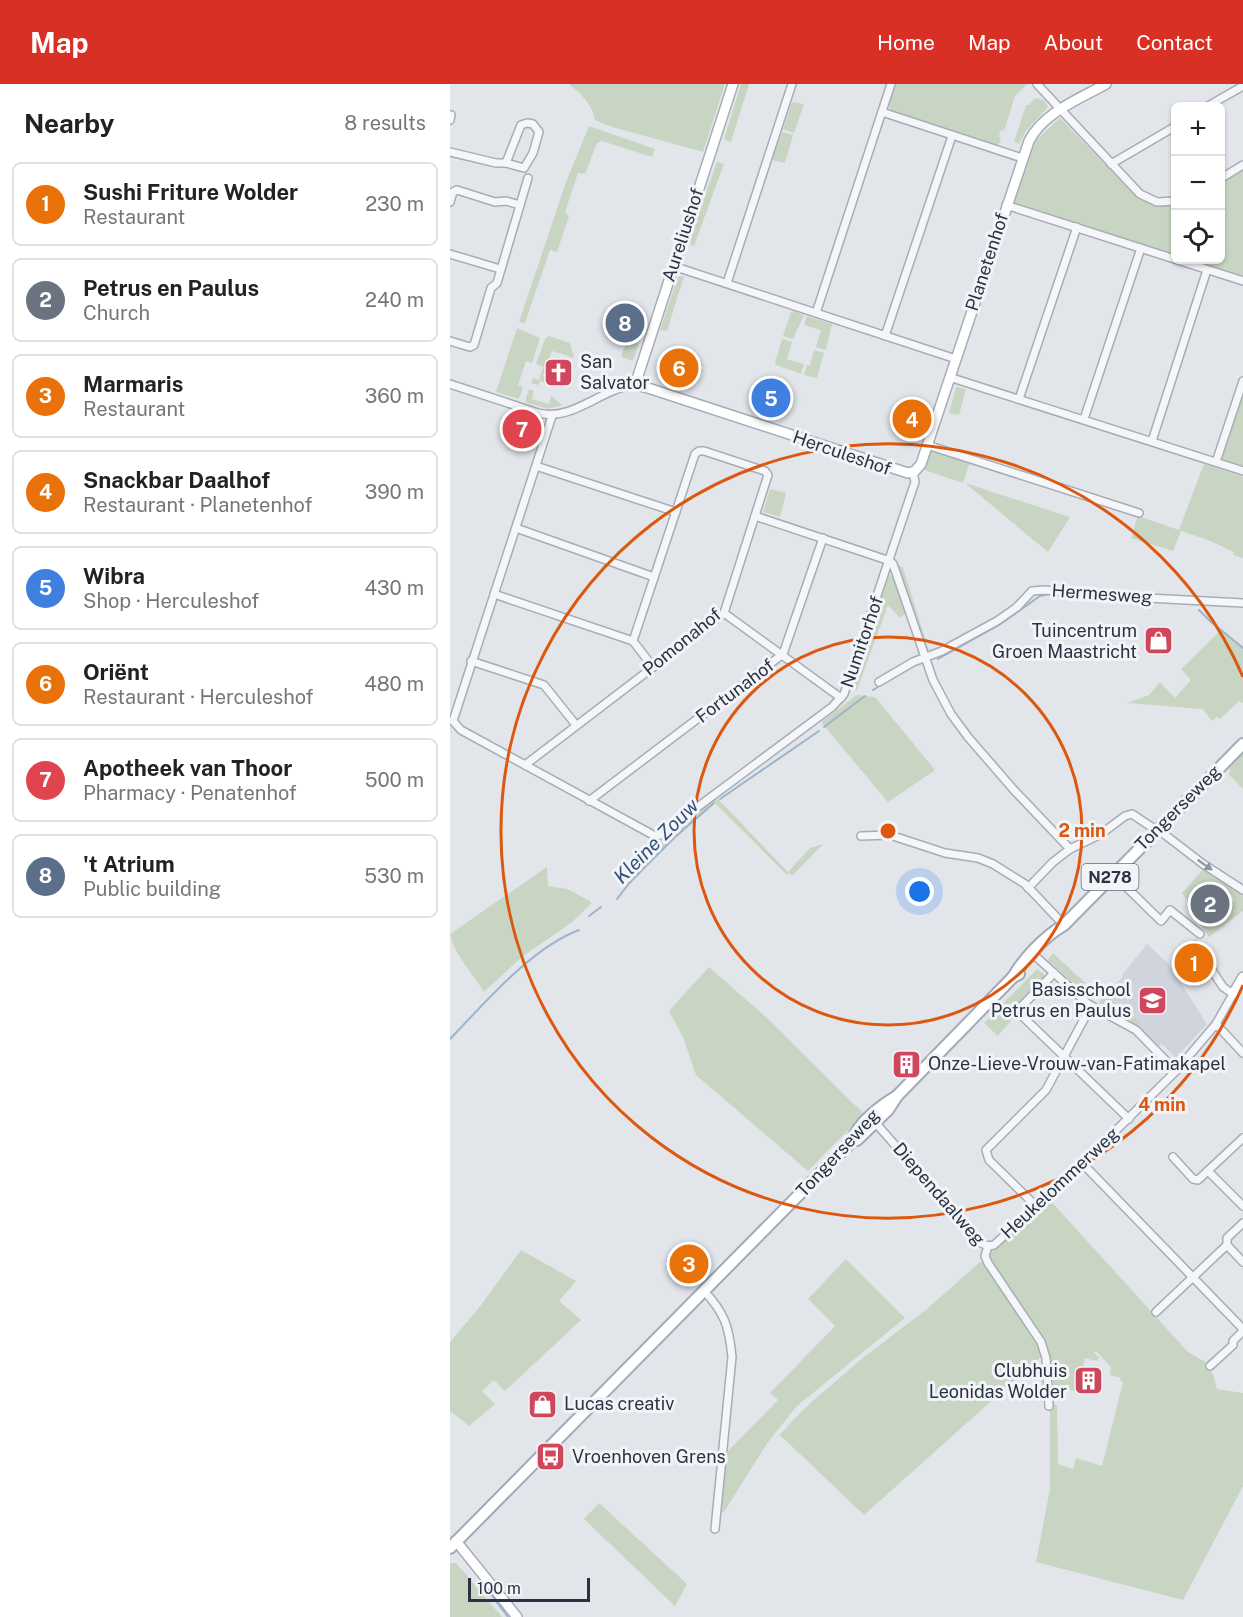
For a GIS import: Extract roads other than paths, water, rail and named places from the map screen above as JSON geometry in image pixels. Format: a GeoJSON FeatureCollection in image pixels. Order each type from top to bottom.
{"type":"FeatureCollection","features":[{"type":"Feature","properties":{"kind":"main road","name":"Tongerseweg"},"geometry":{"type":"LineString","coordinates":[[452,1546],[851,1143],[858,1140],[873,1120],[888,1110],[897,1096],[1013,977],[1024,971],[1034,955],[1059,935],[1064,925],[1113,874],[1243,744]]}},
{"type":"Feature","properties":{"kind":"street","name":"Aureliushof"},"geometry":{"type":"LineString","coordinates":[[635,386],[733,84]]}},
{"type":"Feature","properties":{"kind":"street"},"geometry":{"type":"LineString","coordinates":[[727,283],[792,84]]}},
{"type":"Feature","properties":{"kind":"street"},"geometry":{"type":"LineString","coordinates":[[816,313],[891,84]]}},
{"type":"Feature","properties":{"kind":"street"},"geometry":{"type":"LineString","coordinates":[[1037,84],[1111,164],[1146,198],[1161,202],[1171,201]]}},
{"type":"Feature","properties":{"kind":"street","name":"Planetenhof"},"geometry":{"type":"LineString","coordinates":[[913,472],[920,467],[1006,205],[1032,134],[1044,121],[1106,84]]}},
{"type":"Feature","properties":{"kind":"street"},"geometry":{"type":"LineString","coordinates":[[1215,102],[1243,86]]}},
{"type":"Feature","properties":{"kind":"street"},"geometry":{"type":"LineString","coordinates":[[882,112],[1022,158]]}},
{"type":"Feature","properties":{"kind":"street"},"geometry":{"type":"LineString","coordinates":[[450,152],[524,168],[529,162],[539,132],[533,124],[521,125],[506,163]]}},
{"type":"Feature","properties":{"kind":"street"},"geometry":{"type":"LineString","coordinates":[[1111,164],[1171,129]]}},
{"type":"Feature","properties":{"kind":"street"},"geometry":{"type":"LineString","coordinates":[[885,336],[952,136]]}},
{"type":"Feature","properties":{"kind":"street"},"geometry":{"type":"LineString","coordinates":[[1225,176],[1243,165]]}},
{"type":"Feature","properties":{"kind":"street"},"geometry":{"type":"LineString","coordinates":[[450,341],[470,347],[474,345],[491,288],[497,283],[528,178]]}},
{"type":"Feature","properties":{"kind":"street"},"geometry":{"type":"LineString","coordinates":[[450,202],[453,192],[457,190],[495,202],[506,201],[520,205]]}},
{"type":"Feature","properties":{"kind":"street"},"geometry":{"type":"LineString","coordinates":[[1006,205],[1243,281]]}},
{"type":"Feature","properties":{"kind":"street"},"geometry":{"type":"LineString","coordinates":[[1019,399],[1077,227]]}},
{"type":"Feature","properties":{"kind":"street"},"geometry":{"type":"LineString","coordinates":[[1084,419],[1141,248]]}},
{"type":"Feature","properties":{"kind":"street"},"geometry":{"type":"LineString","coordinates":[[450,254],[500,269]]}},
{"type":"Feature","properties":{"kind":"street"},"geometry":{"type":"LineString","coordinates":[[673,266],[956,359]]}},
{"type":"Feature","properties":{"kind":"street"},"geometry":{"type":"LineString","coordinates":[[1152,441],[1207,270]]}},
{"type":"Feature","properties":{"kind":"street"},"geometry":{"type":"LineString","coordinates":[[949,377],[1243,471]]}},
{"type":"Feature","properties":{"kind":"street"},"geometry":{"type":"LineString","coordinates":[[1216,462],[1243,381]]}},
{"type":"Feature","properties":{"kind":"street"},"geometry":{"type":"LineString","coordinates":[[450,384],[552,416],[625,387],[635,386]]}},
{"type":"Feature","properties":{"kind":"street","name":"Herculeshof"},"geometry":{"type":"LineString","coordinates":[[635,386],[648,388],[902,473],[913,472]]}},
{"type":"Feature","properties":{"kind":"street"},"geometry":{"type":"LineString","coordinates":[[552,416],[453,721],[461,730],[589,801]]}},
{"type":"Feature","properties":{"kind":"street"},"geometry":{"type":"LineString","coordinates":[[927,445],[1139,513]]}},
{"type":"Feature","properties":{"kind":"street","name":"Pomonahof"},"geometry":{"type":"LineString","coordinates":[[525,765],[724,613],[768,475],[765,471],[699,451],[695,454],[676,512]]}},
{"type":"Feature","properties":{"kind":"street"},"geometry":{"type":"LineString","coordinates":[[536,466],[676,512],[633,641]]}},
{"type":"Feature","properties":{"kind":"street","name":"Numitorhof"},"geometry":{"type":"LineString","coordinates":[[589,801],[652,835],[660,835],[832,708],[846,689],[890,561],[915,482],[913,472]]}},
{"type":"Feature","properties":{"kind":"street"},"geometry":{"type":"LineString","coordinates":[[755,516],[890,561],[893,564],[936,687],[951,714],[1019,796],[1070,849]]}},
{"type":"Feature","properties":{"kind":"street"},"geometry":{"type":"LineString","coordinates":[[516,528],[654,577]]}},
{"type":"Feature","properties":{"kind":"street","name":"Fortunahof"},"geometry":{"type":"LineString","coordinates":[[589,801],[783,654],[823,538]]}},
{"type":"Feature","properties":{"kind":"street","name":"Hermesweg"},"geometry":{"type":"LineString","coordinates":[[879,682],[912,662],[958,643],[1007,614],[1032,591],[1243,603]]}},
{"type":"Feature","properties":{"kind":"street"},"geometry":{"type":"LineString","coordinates":[[494,594],[633,641],[653,667]]}},
{"type":"Feature","properties":{"kind":"street"},"geometry":{"type":"LineString","coordinates":[[724,613],[841,698]]}},
{"type":"Feature","properties":{"kind":"street"},"geometry":{"type":"LineString","coordinates":[[471,661],[544,685],[576,725]]}},
{"type":"Feature","properties":{"kind":"street"},"geometry":{"type":"LineString","coordinates":[[1028,888],[1053,862],[1070,849],[1101,834],[1130,814],[1136,815],[1243,891]]}},
{"type":"Feature","properties":{"kind":"street"},"geometry":{"type":"LineString","coordinates":[[861,836],[890,835],[945,853],[986,861],[1013,875],[1064,925]]}},
{"type":"Feature","properties":{"kind":"street"},"geometry":{"type":"LineString","coordinates":[[1113,874],[1161,921],[1170,910],[1200,934]]}},
{"type":"Feature","properties":{"kind":"street"},"geometry":{"type":"LineString","coordinates":[[1195,945],[1223,987],[1233,994]]}},
{"type":"Feature","properties":{"kind":"street"},"geometry":{"type":"LineString","coordinates":[[1034,955],[1091,1006],[1136,1030],[1176,1071]]}},
{"type":"Feature","properties":{"kind":"street"},"geometry":{"type":"LineString","coordinates":[[1054,973],[1022,1006],[1020,1011],[1022,1016],[1129,1119]]}},
{"type":"Feature","properties":{"kind":"street","name":"Heukelommerweg"},"geometry":{"type":"LineString","coordinates":[[988,1246],[994,1245],[1036,1207],[1176,1071],[1216,1024],[1243,977]]}},
{"type":"Feature","properties":{"kind":"street"},"geometry":{"type":"LineString","coordinates":[[1036,1207],[988,1160],[986,1150],[1043,1093],[1065,1057],[1091,1006]]}},
{"type":"Feature","properties":{"kind":"street"},"geometry":{"type":"LineString","coordinates":[[1216,1024],[1243,1053]]}},
{"type":"Feature","properties":{"kind":"street","name":"Diependaalweg"},"geometry":{"type":"LineString","coordinates":[[873,1120],[981,1243],[988,1246],[985,1256],[988,1263],[1041,1342],[1046,1358],[1048,1406]]}},
{"type":"Feature","properties":{"kind":"street"},"geometry":{"type":"LineString","coordinates":[[1173,1157],[1195,1180],[1199,1179],[1243,1138]]}},
{"type":"Feature","properties":{"kind":"street"},"geometry":{"type":"LineString","coordinates":[[1082,1162],[1243,1330],[1233,1341],[1233,1345],[1210,1366]]}},
{"type":"Feature","properties":{"kind":"street"},"geometry":{"type":"LineString","coordinates":[[1208,1171],[1243,1206]]}},
{"type":"Feature","properties":{"kind":"street"},"geometry":{"type":"LineString","coordinates":[[1243,1223],[1227,1238],[1227,1245],[1243,1262]]}},
{"type":"Feature","properties":{"kind":"street"},"geometry":{"type":"LineString","coordinates":[[1156,1312],[1227,1245]]}},
{"type":"Feature","properties":{"kind":"street"},"geometry":{"type":"LineString","coordinates":[[704,1291],[719,1306],[730,1334],[732,1357],[715,1529]]}},
{"type":"Feature","properties":{"kind":"street"},"geometry":{"type":"LineString","coordinates":[[452,1546],[517,1617]]}},
{"type":"Feature","properties":{"kind":"waterway","name":"Kleine Zouw"},"geometry":{"type":"LineString","coordinates":[[938,659],[999,625],[1040,596],[1049,594]]}},
{"type":"Feature","properties":{"kind":"waterway","name":"Kleine Zouw"},"geometry":{"type":"LineString","coordinates":[[1055,594],[1109,601]]}},
{"type":"Feature","properties":{"kind":"waterway","name":"Kleine Zouw"},"geometry":{"type":"LineString","coordinates":[[1133,601],[1157,602]]}},
{"type":"Feature","properties":{"kind":"waterway","name":"Kleine Zouw"},"geometry":{"type":"LineString","coordinates":[[1199,610],[1243,648]]}},
{"type":"Feature","properties":{"kind":"waterway","name":"Kleine Zouw"},"geometry":{"type":"LineString","coordinates":[[873,690],[894,677]]}},
{"type":"Feature","properties":{"kind":"waterway","name":"Kleine Zouw"},"geometry":{"type":"LineString","coordinates":[[824,727],[865,696]]}},
{"type":"Feature","properties":{"kind":"waterway","name":"Kleine Zouw"},"geometry":{"type":"LineString","coordinates":[[720,799],[819,731]]}},
{"type":"Feature","properties":{"kind":"waterway","name":"Kleine Zouw"},"geometry":{"type":"LineString","coordinates":[[617,899],[630,882],[674,838],[714,803]]}},
{"type":"Feature","properties":{"kind":"waterway","name":"Kleine Zouw"},"geometry":{"type":"LineString","coordinates":[[589,916],[601,907]]}},
{"type":"Feature","properties":{"kind":"waterway","name":"Kleine Zouw"},"geometry":{"type":"LineString","coordinates":[[450,1039],[526,963],[561,938],[579,930]]}},
{"type":"Feature","properties":{"kind":"waterway"},"geometry":{"type":"LineString","coordinates":[[484,1585],[508,1617]]}},
{"type":"Feature","properties":{"kind":"place","name":"'t Atrium"},"geometry":{"type":"Point","coordinates":[625,323]}},
{"type":"Feature","properties":{"kind":"place","name":"Oriënt"},"geometry":{"type":"Point","coordinates":[679,368]}},
{"type":"Feature","properties":{"kind":"place","name":"San Salvator"},"geometry":{"type":"Point","coordinates":[559,372]}},
{"type":"Feature","properties":{"kind":"place","name":"Wibra"},"geometry":{"type":"Point","coordinates":[771,398]}},
{"type":"Feature","properties":{"kind":"place","name":"Snackbar Daalhof"},"geometry":{"type":"Point","coordinates":[912,419]}},
{"type":"Feature","properties":{"kind":"place","name":"Apotheek van Thoor"},"geometry":{"type":"Point","coordinates":[522,429]}},
{"type":"Feature","properties":{"kind":"place","name":"Tuincentrum Groen Maastricht"},"geometry":{"type":"Point","coordinates":[1158,641]}},
{"type":"Feature","properties":{"kind":"place","name":"Petrus en Paulus"},"geometry":{"type":"Point","coordinates":[1210,904]}},
{"type":"Feature","properties":{"kind":"place","name":"Sushi Friture Wolder"},"geometry":{"type":"Point","coordinates":[1194,963]}},
{"type":"Feature","properties":{"kind":"place","name":"Basisschool Petrus en Paulus"},"geometry":{"type":"Point","coordinates":[1152,1000]}},
{"type":"Feature","properties":{"kind":"place","name":"Onze-Lieve-Vrouw-van-Fatimakapel"},"geometry":{"type":"Point","coordinates":[907,1064]}},
{"type":"Feature","properties":{"kind":"place","name":"Marmaris"},"geometry":{"type":"Point","coordinates":[689,1264]}},
{"type":"Feature","properties":{"kind":"place","name":"Clubhuis Leonidas Wolder"},"geometry":{"type":"Point","coordinates":[1088,1381]}},
{"type":"Feature","properties":{"kind":"place","name":"Lucas creativ"},"geometry":{"type":"Point","coordinates":[543,1404]}},
{"type":"Feature","properties":{"kind":"place","name":"Vroenhoven Grens"},"geometry":{"type":"Point","coordinates":[551,1457]}}]}
